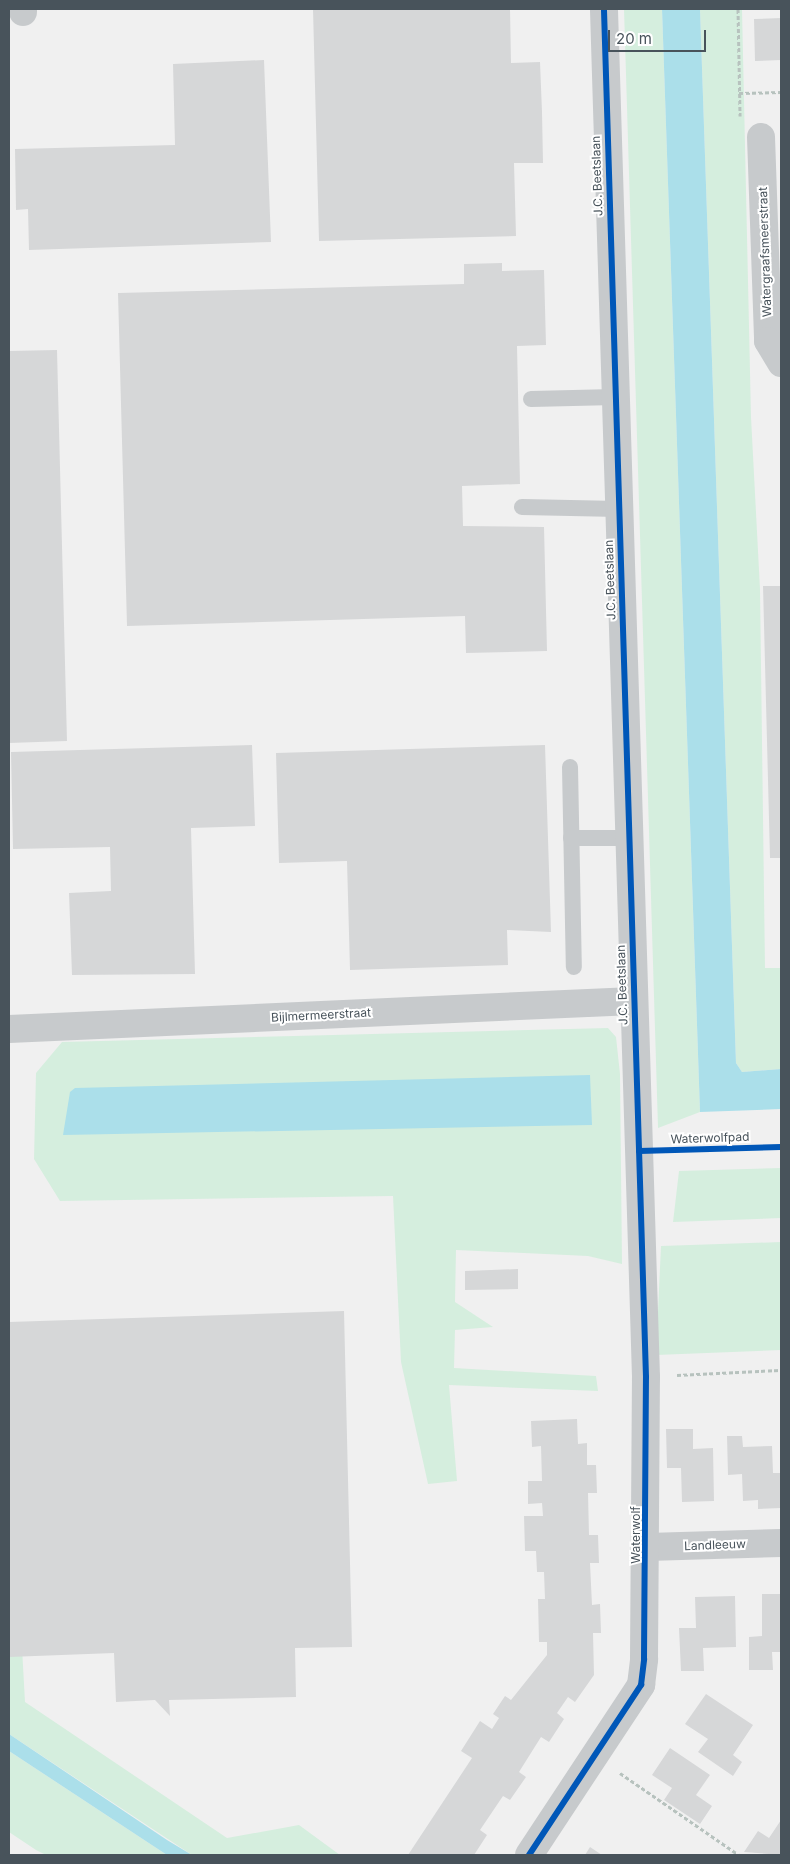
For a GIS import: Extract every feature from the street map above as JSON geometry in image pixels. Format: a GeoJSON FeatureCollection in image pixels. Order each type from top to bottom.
{"type":"FeatureCollection","features":[{"type":"Feature","properties":{"kind":"street","name":"J.C. Beetslaan"},"geometry":{"type":"LineString","coordinates":[[604,9],[639,1151]]}},
{"type":"Feature","properties":{"kind":"street","name":"Watergraafsmeerstraat"},"geometry":{"type":"LineString","coordinates":[[761,142],[768,341],[781,363]]}},
{"type":"Feature","properties":{"kind":"street","name":"Bijlmermeerstraat"},"geometry":{"type":"LineString","coordinates":[[9,1028],[633,1000]]}},
{"type":"Feature","properties":{"kind":"street","name":"Waterwolf"},"geometry":{"type":"LineString","coordinates":[[529,1855],[597,1758],[641,1685],[648,1547],[646,1377],[639,1151]]}},
{"type":"Feature","properties":{"kind":"street","name":"Landleeuw"},"geometry":{"type":"LineString","coordinates":[[648,1547],[781,1543]]}},
{"type":"Feature","properties":{"kind":"lane"},"geometry":{"type":"LineString","coordinates":[[531,399],[615,397]]}},
{"type":"Feature","properties":{"kind":"lane"},"geometry":{"type":"LineString","coordinates":[[522,507],[619,509]]}},
{"type":"Feature","properties":{"kind":"lane"},"geometry":{"type":"LineString","coordinates":[[570,767],[574,967]]}},
{"type":"Feature","properties":{"kind":"lane"},"geometry":{"type":"LineString","coordinates":[[571,838],[628,838]]}},
{"type":"Feature","properties":{"kind":"path"},"geometry":{"type":"LineString","coordinates":[[738,9],[740,141],[761,142]]}},
{"type":"Feature","properties":{"kind":"path"},"geometry":{"type":"LineString","coordinates":[[739,93],[781,92]]}},
{"type":"Feature","properties":{"kind":"path"},"geometry":{"type":"LineString","coordinates":[[646,1377],[781,1370]]}},
{"type":"Feature","properties":{"kind":"path"},"geometry":{"type":"LineString","coordinates":[[597,1758],[739,1855]]}},
{"type":"Feature","properties":{"kind":"green space"},"geometry":{"type":"Polygon","coordinates":[[[624,9],[662,9],[700,1112],[658,1128],[624,9]]]}},
{"type":"Feature","properties":{"kind":"green space"},"geometry":{"type":"Polygon","coordinates":[[[700,9],[742,9],[751,417],[760,589],[765,968],[781,968],[781,1069],[742,1072],[736,1063],[700,9]]]}},
{"type":"Feature","properties":{"kind":"green space"},"geometry":{"type":"Polygon","coordinates":[[[608,1028],[616,1037],[620,1074],[622,1264],[588,1256],[456,1250],[455,1302],[493,1327],[455,1330],[454,1368],[596,1376],[598,1391],[449,1385],[457,1481],[428,1484],[401,1362],[393,1196],[60,1201],[34,1159],[36,1073],[62,1042],[608,1028]]]}},
{"type":"Feature","properties":{"kind":"green space"},"geometry":{"type":"Polygon","coordinates":[[[781,1168],[781,1218],[673,1222],[679,1171],[781,1168]]]}},
{"type":"Feature","properties":{"kind":"green space"},"geometry":{"type":"Polygon","coordinates":[[[781,1242],[781,1350],[656,1355],[661,1246],[781,1242]]]}},
{"type":"Feature","properties":{"kind":"green space"},"geometry":{"type":"Polygon","coordinates":[[[9,1410],[25,1702],[227,1838],[299,1825],[340,1855],[192,1855],[9,1734],[9,1410]]]}},
{"type":"Feature","properties":{"kind":"green space"},"geometry":{"type":"Polygon","coordinates":[[[9,1751],[167,1855],[46,1855],[36,1850],[9,1832],[9,1751]]]}},
{"type":"Feature","properties":{"kind":"water"},"geometry":{"type":"Polygon","coordinates":[[[662,9],[700,9],[736,1063],[742,1072],[781,1069],[781,1109],[700,1112],[662,9]]]}},
{"type":"Feature","properties":{"kind":"water"},"geometry":{"type":"Polygon","coordinates":[[[590,1075],[592,1125],[63,1135],[70,1092],[75,1088],[590,1075]]]}},
{"type":"Feature","properties":{"kind":"water"},"geometry":{"type":"Polygon","coordinates":[[[9,1734],[192,1855],[167,1855],[9,1751],[9,1734]]]}},
{"type":"Feature","properties":{"kind":"building"},"geometry":{"type":"Polygon","coordinates":[[[313,9],[510,9],[511,63],[540,62],[542,112],[543,163],[514,163],[516,236],[319,241],[313,9]]]}},
{"type":"Feature","properties":{"kind":"building"},"geometry":{"type":"Polygon","coordinates":[[[781,18],[781,60],[755,61],[754,19],[781,18]]]}},
{"type":"Feature","properties":{"kind":"building"},"geometry":{"type":"Polygon","coordinates":[[[264,60],[271,242],[29,250],[28,209],[16,210],[15,149],[175,145],[173,64],[264,60]]]}},
{"type":"Feature","properties":{"kind":"building"},"geometry":{"type":"Polygon","coordinates":[[[502,263],[502,271],[544,270],[546,345],[517,346],[520,484],[462,486],[463,526],[544,527],[547,651],[466,653],[465,616],[127,626],[118,293],[464,284],[464,264],[502,263]]]}},
{"type":"Feature","properties":{"kind":"building"},"geometry":{"type":"Polygon","coordinates":[[[57,350],[67,741],[9,743],[9,351],[57,350]]]}},
{"type":"Feature","properties":{"kind":"building"},"geometry":{"type":"Polygon","coordinates":[[[763,586],[781,586],[781,858],[770,858],[763,586]]]}},
{"type":"Feature","properties":{"kind":"building"},"geometry":{"type":"Polygon","coordinates":[[[252,745],[255,826],[191,828],[195,974],[72,975],[69,893],[111,891],[110,847],[13,849],[11,752],[252,745]]]}},
{"type":"Feature","properties":{"kind":"building"},"geometry":{"type":"Polygon","coordinates":[[[545,745],[551,932],[507,930],[508,965],[350,970],[347,861],[279,863],[276,753],[545,745]]]}},
{"type":"Feature","properties":{"kind":"building"},"geometry":{"type":"Polygon","coordinates":[[[518,1269],[518,1289],[465,1290],[465,1271],[518,1269]]]}},
{"type":"Feature","properties":{"kind":"building"},"geometry":{"type":"Polygon","coordinates":[[[344,1311],[352,1647],[295,1648],[296,1697],[169,1700],[170,1716],[155,1700],[116,1702],[114,1653],[9,1657],[9,1322],[344,1311]]]}},
{"type":"Feature","properties":{"kind":"building"},"geometry":{"type":"Polygon","coordinates":[[[577,1419],[578,1444],[587,1443],[587,1465],[596,1465],[597,1493],[588,1493],[589,1535],[598,1535],[599,1563],[590,1563],[592,1605],[600,1604],[601,1633],[593,1633],[594,1675],[575,1702],[568,1697],[557,1713],[564,1719],[549,1742],[541,1737],[519,1772],[526,1777],[510,1800],[503,1796],[480,1830],[487,1835],[474,1855],[408,1855],[472,1758],[461,1751],[480,1721],[492,1729],[499,1718],[493,1714],[505,1696],[511,1700],[547,1655],[547,1642],[539,1642],[538,1599],[545,1599],[544,1572],[537,1572],[536,1551],[525,1551],[524,1516],[543,1516],[542,1503],[528,1504],[528,1481],[542,1481],[541,1446],[532,1447],[531,1421],[577,1419]]]}},
{"type":"Feature","properties":{"kind":"building"},"geometry":{"type":"Polygon","coordinates":[[[666,1429],[693,1429],[693,1449],[713,1448],[714,1501],[682,1502],[681,1468],[667,1468],[666,1429]]]}},
{"type":"Feature","properties":{"kind":"building"},"geometry":{"type":"Polygon","coordinates":[[[727,1436],[742,1436],[743,1447],[772,1446],[773,1473],[780,1473],[781,1508],[758,1509],[758,1500],[743,1501],[742,1474],[728,1475],[727,1436]]]}},
{"type":"Feature","properties":{"kind":"building"},"geometry":{"type":"Polygon","coordinates":[[[762,1594],[781,1594],[781,1652],[772,1652],[773,1670],[749,1670],[749,1637],[762,1636],[762,1594]]]}},
{"type":"Feature","properties":{"kind":"building"},"geometry":{"type":"Polygon","coordinates":[[[735,1596],[736,1647],[703,1648],[704,1671],[681,1671],[679,1628],[696,1628],[695,1597],[735,1596]]]}},
{"type":"Feature","properties":{"kind":"building"},"geometry":{"type":"Polygon","coordinates":[[[706,1694],[753,1725],[733,1755],[742,1762],[733,1776],[698,1752],[708,1739],[685,1724],[706,1694]]]}},
{"type":"Feature","properties":{"kind":"building"},"geometry":{"type":"Polygon","coordinates":[[[670,1748],[710,1775],[696,1795],[712,1806],[700,1824],[664,1800],[672,1788],[652,1775],[670,1748]]]}},
{"type":"Feature","properties":{"kind":"building"},"geometry":{"type":"Polygon","coordinates":[[[781,1820],[781,1855],[744,1852],[758,1831],[769,1838],[781,1820]]]}},
{"type":"Feature","properties":{"kind":"building"},"geometry":{"type":"Polygon","coordinates":[[[590,1847],[602,1855],[585,1855],[590,1847]]]}},
{"type":"Feature","properties":{"kind":"cycle path"},"geometry":{"type":"LineString","coordinates":[[529,1855],[641,1685],[644,1659],[646,1377],[604,9]]}},
{"type":"Feature","properties":{"kind":"cycle path","name":"Waterwolfpad"},"geometry":{"type":"LineString","coordinates":[[639,1151],[781,1147]]}}]}
